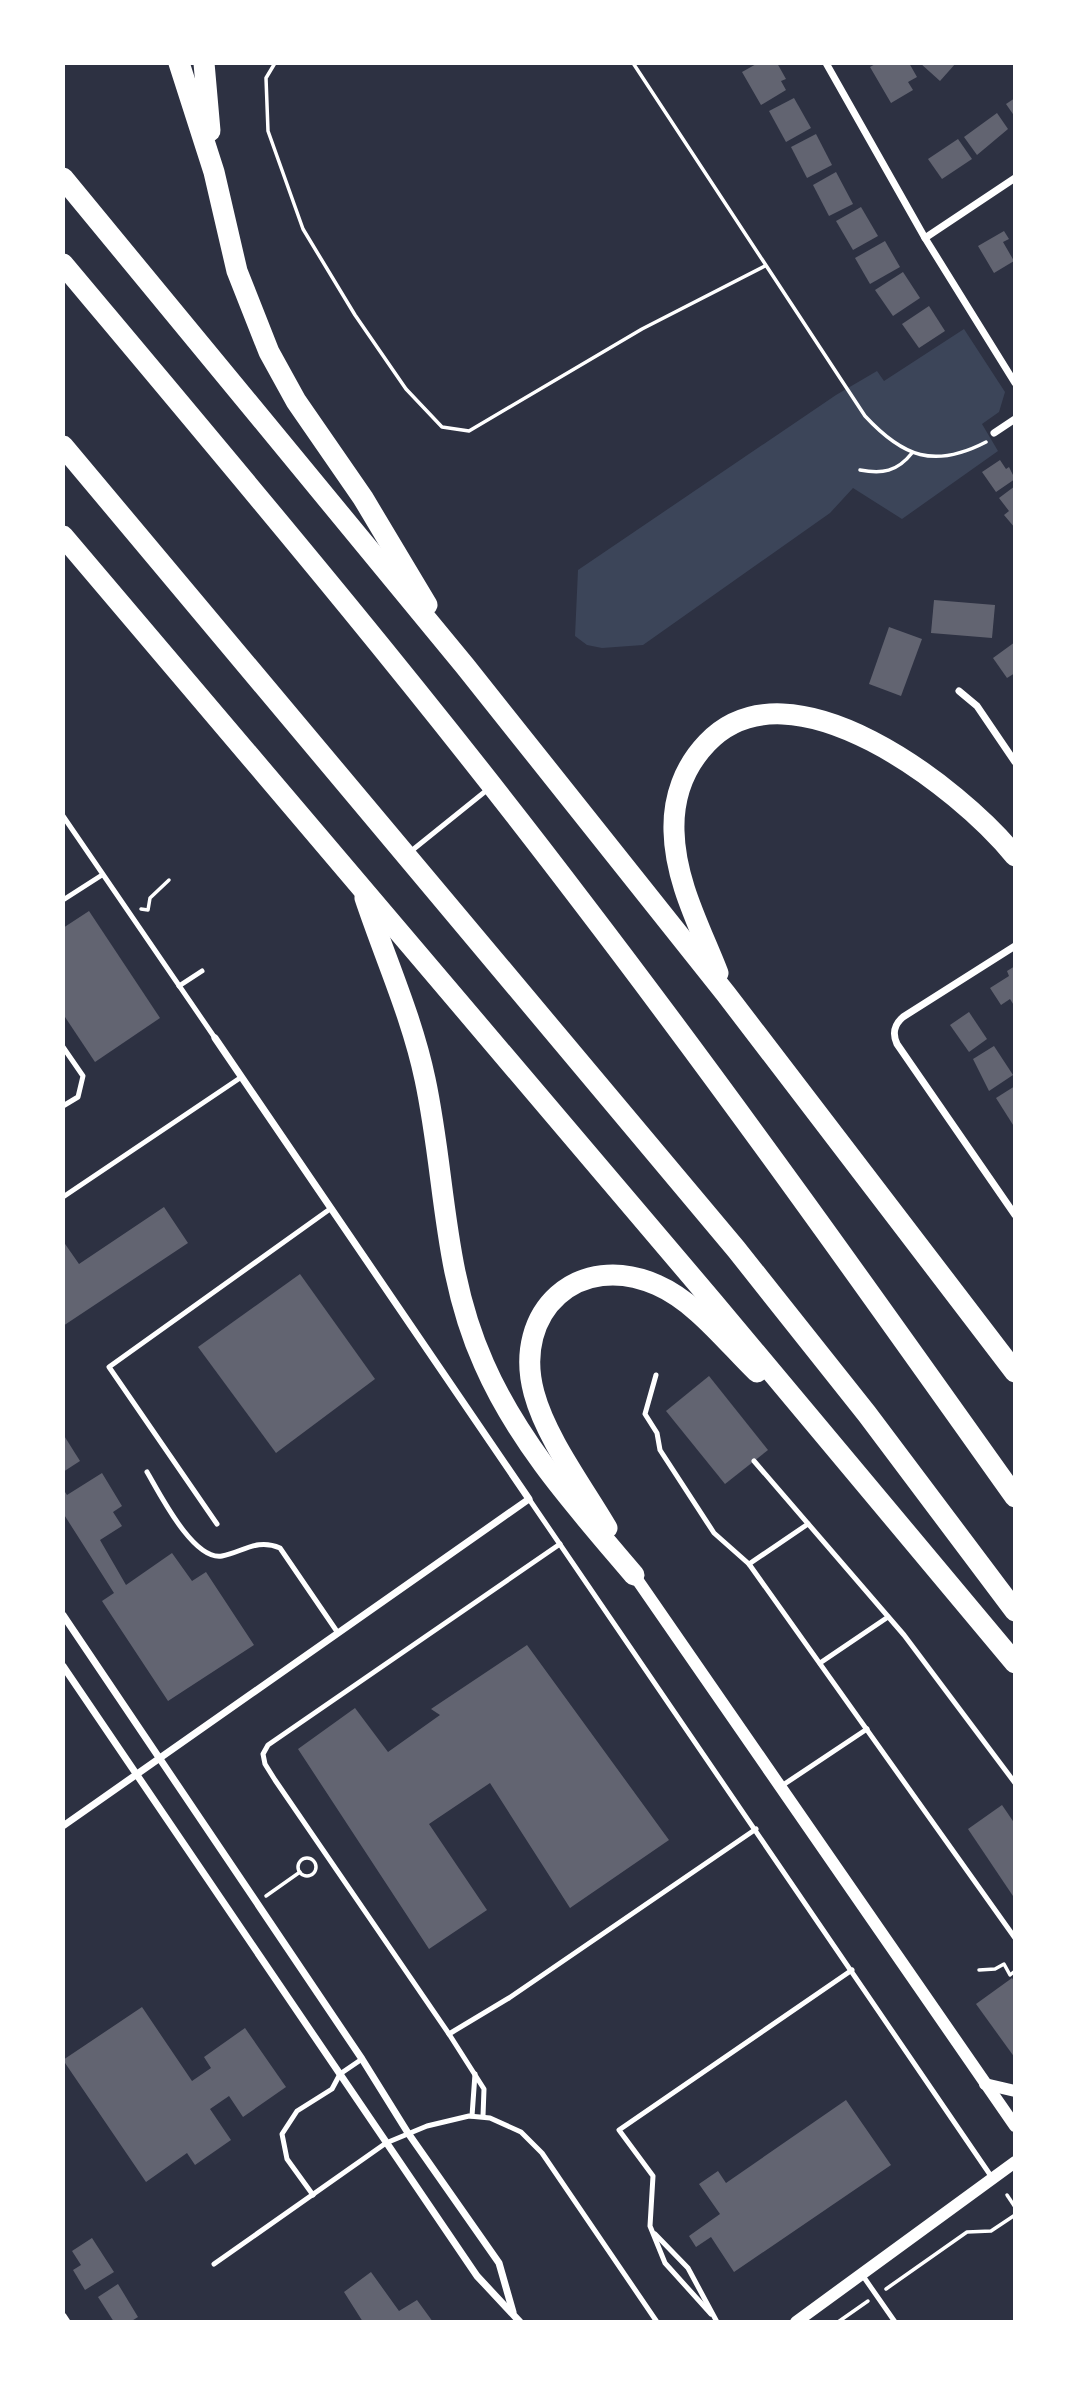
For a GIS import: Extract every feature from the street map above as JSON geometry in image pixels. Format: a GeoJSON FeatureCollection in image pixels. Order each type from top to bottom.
{"type":"FeatureCollection","features":[{"type":"Feature","properties":{"kind":"highway"},"geometry":{"type":"LineString","coordinates":[[179,63],[214,172],[237,271],[273,360],[313,428],[363,498],[465,666]]}},
{"type":"Feature","properties":{"kind":"highway"},"geometry":{"type":"LineString","coordinates":[[204,63],[214,172]]}},
{"type":"Feature","properties":{"kind":"highway"},"geometry":{"type":"LineString","coordinates":[[63,178],[465,666],[726,994],[1014,1371]]}},
{"type":"Feature","properties":{"kind":"highway"},"geometry":{"type":"LineString","coordinates":[[63,264],[358,616],[492,786],[738,1109],[1015,1497]]}},
{"type":"Feature","properties":{"kind":"highway"},"geometry":{"type":"LineString","coordinates":[[63,446],[797,1324],[1015,1611]]}},
{"type":"Feature","properties":{"kind":"highway"},"geometry":{"type":"LineString","coordinates":[[63,536],[1015,1663]]}},
{"type":"Feature","properties":{"kind":"highway"},"geometry":{"type":"LineString","coordinates":[[726,994],[681,880],[674,822],[678,795],[688,769],[705,745],[729,726],[757,716],[790,714],[824,722],[859,737],[918,768],[947,788],[982,820],[1015,856]]}},
{"type":"Feature","properties":{"kind":"highway"},"geometry":{"type":"LineString","coordinates":[[361,886],[408,1016],[423,1069],[450,1257],[472,1336],[494,1386],[531,1447],[554,1480],[634,1575]]}},
{"type":"Feature","properties":{"kind":"highway"},"geometry":{"type":"LineString","coordinates":[[634,1575],[553,1437],[534,1393],[529,1362],[534,1330],[548,1304],[566,1288],[593,1276],[618,1274],[642,1279],[669,1291],[702,1318],[834,1447]]}},
{"type":"Feature","properties":{"kind":"street"},"geometry":{"type":"LineString","coordinates":[[826,63],[925,238],[1015,383]]}},
{"type":"Feature","properties":{"kind":"street"},"geometry":{"type":"LineString","coordinates":[[925,238],[1015,178]]}},
{"type":"Feature","properties":{"kind":"street"},"geometry":{"type":"LineString","coordinates":[[993,436],[1015,419]]}},
{"type":"Feature","properties":{"kind":"street"},"geometry":{"type":"LineString","coordinates":[[959,691],[979,708],[1015,762]]}},
{"type":"Feature","properties":{"kind":"street"},"geometry":{"type":"LineString","coordinates":[[1015,946],[943,989],[895,1026],[897,1044],[1015,1215]]}},
{"type":"Feature","properties":{"kind":"street"},"geometry":{"type":"LineString","coordinates":[[63,1826],[529,1499],[215,1038]]}},
{"type":"Feature","properties":{"kind":"street"},"geometry":{"type":"LineString","coordinates":[[634,1575],[1015,2126]]}},
{"type":"Feature","properties":{"kind":"street"},"geometry":{"type":"LineString","coordinates":[[63,1615],[362,2059],[408,2133],[499,2263],[513,2312]]}},
{"type":"Feature","properties":{"kind":"street"},"geometry":{"type":"LineString","coordinates":[[63,1666],[477,2276],[520,2322]]}},
{"type":"Feature","properties":{"kind":"street"},"geometry":{"type":"LineString","coordinates":[[985,2084],[1015,2091]]}},
{"type":"Feature","properties":{"kind":"street"},"geometry":{"type":"LineString","coordinates":[[796,2322],[863,2276],[1015,2162]]}},
{"type":"Feature","properties":{"kind":"street"},"geometry":{"type":"LineString","coordinates":[[63,2316],[67,2322]]}},
{"type":"Feature","properties":{"kind":"lane"},"geometry":{"type":"LineString","coordinates":[[406,856],[492,786]]}},
{"type":"Feature","properties":{"kind":"lane"},"geometry":{"type":"LineString","coordinates":[[63,816],[215,1038]]}},
{"type":"Feature","properties":{"kind":"lane"},"geometry":{"type":"LineString","coordinates":[[63,900],[102,875]]}},
{"type":"Feature","properties":{"kind":"lane"},"geometry":{"type":"LineString","coordinates":[[179,986],[202,971]]}},
{"type":"Feature","properties":{"kind":"lane"},"geometry":{"type":"LineString","coordinates":[[63,1047],[83,1076],[78,1097],[63,1106]]}},
{"type":"Feature","properties":{"kind":"lane"},"geometry":{"type":"LineString","coordinates":[[63,1197],[240,1078]]}},
{"type":"Feature","properties":{"kind":"lane"},"geometry":{"type":"LineString","coordinates":[[217,1524],[109,1367],[330,1209]]}},
{"type":"Feature","properties":{"kind":"lane"},"geometry":{"type":"LineString","coordinates":[[656,1375],[645,1414],[657,1433],[660,1450],[714,1533],[749,1564],[1015,1938]]}},
{"type":"Feature","properties":{"kind":"lane"},"geometry":{"type":"LineString","coordinates":[[754,1461],[888,1617],[1015,1783]]}},
{"type":"Feature","properties":{"kind":"lane"},"geometry":{"type":"LineString","coordinates":[[147,1472],[188,1536],[209,1553],[220,1556],[252,1545],[280,1548],[338,1633]]}},
{"type":"Feature","properties":{"kind":"lane"},"geometry":{"type":"LineString","coordinates":[[529,1499],[993,2179]]}},
{"type":"Feature","properties":{"kind":"lane"},"geometry":{"type":"LineString","coordinates":[[749,1564],[808,1524]]}},
{"type":"Feature","properties":{"kind":"lane"},"geometry":{"type":"LineString","coordinates":[[483,2116],[484,2089],[475,2071],[275,1780],[263,1761],[263,1754],[268,1745],[560,1544]]}},
{"type":"Feature","properties":{"kind":"lane"},"geometry":{"type":"LineString","coordinates":[[820,1663],[888,1617]]}},
{"type":"Feature","properties":{"kind":"lane"},"geometry":{"type":"LineString","coordinates":[[780,1787],[867,1729]]}},
{"type":"Feature","properties":{"kind":"lane"},"geometry":{"type":"LineString","coordinates":[[449,2034],[509,1998],[756,1829]]}},
{"type":"Feature","properties":{"kind":"lane"},"geometry":{"type":"LineString","coordinates":[[717,2322],[674,2276],[649,2222],[653,2176],[619,2130],[852,1970]]}},
{"type":"Feature","properties":{"kind":"lane"},"geometry":{"type":"LineString","coordinates":[[313,2195],[287,2159],[282,2134],[297,2111],[332,2089],[340,2074],[362,2059]]}},
{"type":"Feature","properties":{"kind":"lane"},"geometry":{"type":"LineString","coordinates":[[472,2116],[475,2071]]}},
{"type":"Feature","properties":{"kind":"lane"},"geometry":{"type":"LineString","coordinates":[[214,2264],[386,2143],[408,2133],[472,2116],[483,2116],[511,2126],[542,2153],[657,2322]]}},
{"type":"Feature","properties":{"kind":"lane"},"geometry":{"type":"LineString","coordinates":[[653,2231],[688,2268],[711,2314]]}},
{"type":"Feature","properties":{"kind":"lane"},"geometry":{"type":"LineString","coordinates":[[863,2276],[895,2322]]}},
{"type":"Feature","properties":{"kind":"path"},"geometry":{"type":"LineString","coordinates":[[275,63],[266,78],[268,131],[303,229],[406,389],[442,426],[469,431],[642,329],[765,266]]}},
{"type":"Feature","properties":{"kind":"path"},"geometry":{"type":"LineString","coordinates":[[633,63],[865,416],[890,440],[912,453],[926,457],[946,457],[993,436]]}},
{"type":"Feature","properties":{"kind":"path"},"geometry":{"type":"LineString","coordinates":[[860,470],[881,473],[888,471],[903,463],[912,453]]}},
{"type":"Feature","properties":{"kind":"path"},"geometry":{"type":"LineString","coordinates":[[139,909],[148,910],[150,898],[169,880]]}},
{"type":"Feature","properties":{"kind":"path"},"geometry":{"type":"LineString","coordinates":[[303,1859],[314,1862],[313,1874],[306,1876],[300,1872],[298,1865],[303,1859]]}},
{"type":"Feature","properties":{"kind":"path"},"geometry":{"type":"LineString","coordinates":[[262,1899],[300,1872]]}},
{"type":"Feature","properties":{"kind":"path"},"geometry":{"type":"LineString","coordinates":[[979,1970],[995,1969],[1004,1964],[1010,1975],[1015,1971]]}},
{"type":"Feature","properties":{"kind":"path"},"geometry":{"type":"LineString","coordinates":[[1007,2195],[1015,2207]]}},
{"type":"Feature","properties":{"kind":"path"},"geometry":{"type":"LineString","coordinates":[[886,2288],[967,2232],[991,2231],[1015,2215]]}},
{"type":"Feature","properties":{"kind":"path"},"geometry":{"type":"LineString","coordinates":[[838,2322],[866,2302]]}},
{"type":"Feature","properties":{"kind":"shaded area"},"geometry":{"type":"Polygon","coordinates":[[[964,329],[1005,392],[999,412],[982,424],[998,451],[902,519],[853,488],[830,513],[643,645],[602,648],[587,645],[575,636],[578,570],[836,395],[877,371],[884,381],[964,329]]]}},
{"type":"Feature","properties":{"kind":"building"},"geometry":{"type":"Polygon","coordinates":[[[758,63],[777,63],[786,79],[781,81],[786,90],[761,105],[742,72],[758,63]]]}},
{"type":"Feature","properties":{"kind":"building"},"geometry":{"type":"Polygon","coordinates":[[[877,63],[909,63],[917,77],[908,82],[913,90],[891,103],[870,67],[877,63]]]}},
{"type":"Feature","properties":{"kind":"building"},"geometry":{"type":"Polygon","coordinates":[[[920,63],[956,63],[940,81],[920,63]]]}},
{"type":"Feature","properties":{"kind":"building"},"geometry":{"type":"Polygon","coordinates":[[[794,98],[811,128],[786,142],[769,111],[794,98]]]}},
{"type":"Feature","properties":{"kind":"building"},"geometry":{"type":"Polygon","coordinates":[[[1015,98],[1015,117],[1006,104],[1015,98]]]}},
{"type":"Feature","properties":{"kind":"building"},"geometry":{"type":"Polygon","coordinates":[[[997,113],[1008,129],[977,155],[964,137],[997,113]]]}},
{"type":"Feature","properties":{"kind":"building"},"geometry":{"type":"Polygon","coordinates":[[[816,134],[832,165],[807,178],[791,147],[816,134]]]}},
{"type":"Feature","properties":{"kind":"building"},"geometry":{"type":"Polygon","coordinates":[[[958,139],[972,159],[942,179],[928,159],[958,139]]]}},
{"type":"Feature","properties":{"kind":"building"},"geometry":{"type":"Polygon","coordinates":[[[836,172],[853,204],[829,216],[813,185],[836,172]]]}},
{"type":"Feature","properties":{"kind":"building"},"geometry":{"type":"Polygon","coordinates":[[[861,207],[878,236],[853,250],[836,221],[861,207]]]}},
{"type":"Feature","properties":{"kind":"building"},"geometry":{"type":"Polygon","coordinates":[[[1004,231],[1009,239],[1003,242],[1014,261],[994,273],[978,246],[1004,231]]]}},
{"type":"Feature","properties":{"kind":"building"},"geometry":{"type":"Polygon","coordinates":[[[885,241],[900,267],[870,284],[855,258],[885,241]]]}},
{"type":"Feature","properties":{"kind":"building"},"geometry":{"type":"Polygon","coordinates":[[[903,272],[920,298],[893,316],[875,290],[903,272]]]}},
{"type":"Feature","properties":{"kind":"building"},"geometry":{"type":"Polygon","coordinates":[[[929,306],[945,331],[919,348],[902,324],[929,306]]]}},
{"type":"Feature","properties":{"kind":"building"},"geometry":{"type":"Polygon","coordinates":[[[1000,460],[1006,469],[1009,467],[1015,479],[996,492],[982,472],[1000,460]]]}},
{"type":"Feature","properties":{"kind":"building"},"geometry":{"type":"Polygon","coordinates":[[[1015,486],[1015,528],[1004,515],[1009,511],[999,498],[1015,486]]]}},
{"type":"Feature","properties":{"kind":"building"},"geometry":{"type":"Polygon","coordinates":[[[934,600],[995,605],[992,638],[931,633],[934,600]]]}},
{"type":"Feature","properties":{"kind":"building"},"geometry":{"type":"Polygon","coordinates":[[[889,627],[922,639],[901,696],[869,684],[889,627]]]}},
{"type":"Feature","properties":{"kind":"building"},"geometry":{"type":"Polygon","coordinates":[[[1015,642],[1015,673],[1007,678],[993,658],[1015,642]]]}},
{"type":"Feature","properties":{"kind":"building"},"geometry":{"type":"Polygon","coordinates":[[[89,911],[160,1018],[95,1062],[63,1014],[63,928],[89,911]]]}},
{"type":"Feature","properties":{"kind":"building"},"geometry":{"type":"Polygon","coordinates":[[[1015,966],[1015,1007],[1010,999],[1001,1005],[990,988],[1009,976],[1007,971],[1015,966]]]}},
{"type":"Feature","properties":{"kind":"building"},"geometry":{"type":"Polygon","coordinates":[[[969,1012],[987,1039],[969,1052],[950,1025],[969,1012]]]}},
{"type":"Feature","properties":{"kind":"building"},"geometry":{"type":"Polygon","coordinates":[[[994,1046],[1013,1075],[989,1091],[973,1059],[994,1046]]]}},
{"type":"Feature","properties":{"kind":"building"},"geometry":{"type":"Polygon","coordinates":[[[1015,1086],[1015,1128],[996,1098],[1015,1086]]]}},
{"type":"Feature","properties":{"kind":"building"},"geometry":{"type":"Polygon","coordinates":[[[164,1207],[188,1243],[63,1326],[63,1241],[79,1264],[164,1207]]]}},
{"type":"Feature","properties":{"kind":"building"},"geometry":{"type":"Polygon","coordinates":[[[300,1274],[375,1379],[276,1453],[198,1347],[300,1274]]]}},
{"type":"Feature","properties":{"kind":"building"},"geometry":{"type":"Polygon","coordinates":[[[709,1376],[768,1450],[725,1484],[666,1411],[709,1376]]]}},
{"type":"Feature","properties":{"kind":"building"},"geometry":{"type":"Polygon","coordinates":[[[63,1434],[80,1461],[63,1472],[63,1434]]]}},
{"type":"Feature","properties":{"kind":"building"},"geometry":{"type":"Polygon","coordinates":[[[102,1473],[122,1506],[113,1512],[122,1526],[100,1540],[126,1585],[172,1553],[192,1581],[206,1572],[254,1645],[168,1701],[102,1601],[114,1593],[63,1513],[63,1489],[67,1495],[102,1473]]]}},
{"type":"Feature","properties":{"kind":"building"},"geometry":{"type":"Polygon","coordinates":[[[527,1645],[669,1840],[570,1908],[490,1783],[429,1824],[487,1910],[429,1949],[298,1749],[355,1708],[388,1752],[440,1715],[431,1709],[527,1645]]]}},
{"type":"Feature","properties":{"kind":"building"},"geometry":{"type":"Polygon","coordinates":[[[1002,1805],[1015,1824],[1015,1899],[968,1829],[1002,1805]]]}},
{"type":"Feature","properties":{"kind":"building"},"geometry":{"type":"Polygon","coordinates":[[[1012,1978],[1015,1983],[1015,2058],[976,2004],[1012,1978]]]}},
{"type":"Feature","properties":{"kind":"building"},"geometry":{"type":"Polygon","coordinates":[[[142,2007],[192,2081],[211,2068],[204,2057],[245,2028],[286,2087],[243,2117],[229,2096],[210,2109],[231,2140],[195,2165],[187,2153],[146,2182],[63,2060],[142,2007]]]}},
{"type":"Feature","properties":{"kind":"building"},"geometry":{"type":"Polygon","coordinates":[[[846,2100],[891,2165],[734,2272],[711,2237],[696,2247],[689,2236],[720,2214],[699,2184],[718,2171],[726,2183],[846,2100]]]}},
{"type":"Feature","properties":{"kind":"building"},"geometry":{"type":"Polygon","coordinates":[[[92,2238],[114,2272],[85,2290],[73,2270],[81,2265],[72,2251],[92,2238]]]}},
{"type":"Feature","properties":{"kind":"building"},"geometry":{"type":"Polygon","coordinates":[[[371,2272],[399,2311],[417,2300],[433,2322],[363,2322],[344,2292],[371,2272]]]}},
{"type":"Feature","properties":{"kind":"building"},"geometry":{"type":"Polygon","coordinates":[[[118,2284],[138,2317],[130,2322],[114,2322],[98,2297],[118,2284]]]}}]}
